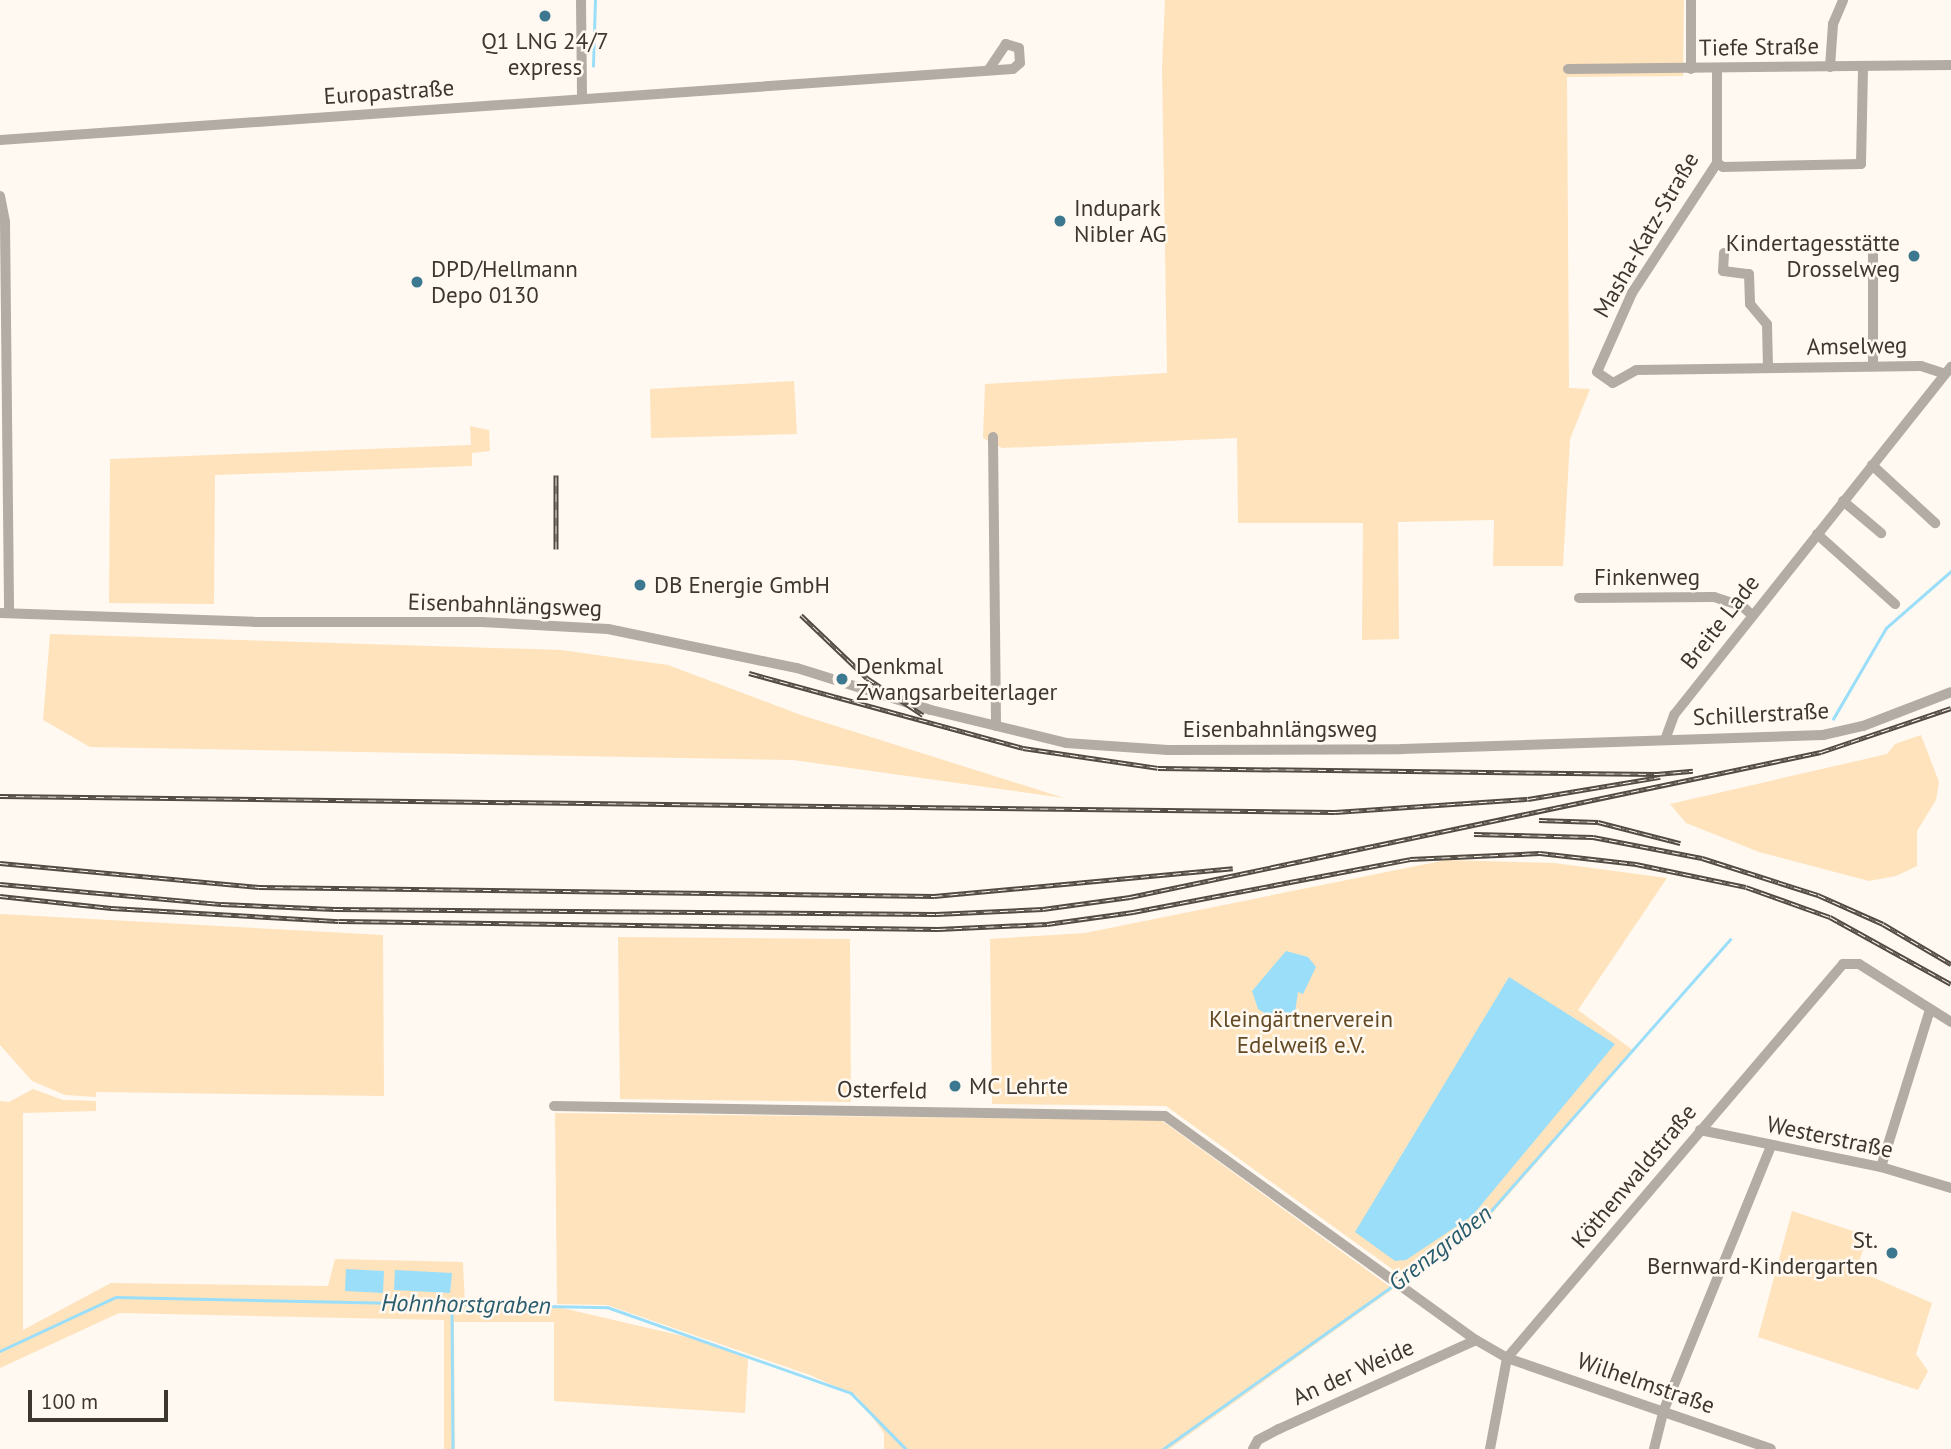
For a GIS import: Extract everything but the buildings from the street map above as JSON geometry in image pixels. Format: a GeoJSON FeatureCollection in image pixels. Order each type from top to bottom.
{"type":"FeatureCollection","features":[{"type":"Feature","properties":{"kind":"street"},"geometry":{"type":"LineString","coordinates":[[581,0],[582,99]]}},
{"type":"Feature","properties":{"kind":"street"},"geometry":{"type":"LineString","coordinates":[[1691,0],[1691,69]]}},
{"type":"Feature","properties":{"kind":"street"},"geometry":{"type":"LineString","coordinates":[[1830,67],[1833,24],[1843,0]]}},
{"type":"Feature","properties":{"kind":"street","name":"Tiefe Straße"},"geometry":{"type":"LineString","coordinates":[[1568,69],[1951,65]]}},
{"type":"Feature","properties":{"kind":"street"},"geometry":{"type":"LineString","coordinates":[[1717,163],[1723,167],[1861,164],[1863,66]]}},
{"type":"Feature","properties":{"kind":"street","name":"Europastraße"},"geometry":{"type":"LineString","coordinates":[[0,140],[990,68]]}},
{"type":"Feature","properties":{"kind":"street","name":"Masha-Katz-Straße"},"geometry":{"type":"LineString","coordinates":[[1636,370],[1613,383],[1597,372],[1632,293],[1717,163],[1717,69]]}},
{"type":"Feature","properties":{"kind":"street"},"geometry":{"type":"LineString","coordinates":[[0,196],[5,222],[5,613]]}},
{"type":"Feature","properties":{"kind":"street"},"geometry":{"type":"LineString","coordinates":[[1873,246],[1873,366]]}},
{"type":"Feature","properties":{"kind":"street"},"geometry":{"type":"LineString","coordinates":[[1724,253],[1724,271],[1749,274],[1750,304],[1767,324],[1768,368]]}},
{"type":"Feature","properties":{"kind":"street","name":"Amselweg"},"geometry":{"type":"LineString","coordinates":[[1636,370],[1922,366],[1948,371]]}},
{"type":"Feature","properties":{"kind":"street","name":"Breite Lade"},"geometry":{"type":"LineString","coordinates":[[1665,740],[1674,715],[1948,371]]}},
{"type":"Feature","properties":{"kind":"street"},"geometry":{"type":"LineString","coordinates":[[993,437],[996,726]]}},
{"type":"Feature","properties":{"kind":"street"},"geometry":{"type":"LineString","coordinates":[[1872,465],[1935,523]]}},
{"type":"Feature","properties":{"kind":"street"},"geometry":{"type":"LineString","coordinates":[[1843,501],[1881,533]]}},
{"type":"Feature","properties":{"kind":"street"},"geometry":{"type":"LineString","coordinates":[[1817,534],[1895,604]]}},
{"type":"Feature","properties":{"kind":"street","name":"Finkenweg"},"geometry":{"type":"LineString","coordinates":[[1579,598],[1714,597],[1742,606],[1752,615]]}},
{"type":"Feature","properties":{"kind":"street","name":"Eisenbahnlängsweg"},"geometry":{"type":"LineString","coordinates":[[5,613],[254,622],[482,622],[608,629],[784,665],[996,726],[1066,743],[1168,750],[1567,744]]}},
{"type":"Feature","properties":{"kind":"street","name":"Schillerstraße"},"geometry":{"type":"LineString","coordinates":[[1567,744],[1823,735],[1863,726],[1951,692]]}},
{"type":"Feature","properties":{"kind":"street","name":"Köthenwaldstraße"},"geometry":{"type":"LineString","coordinates":[[1490,1449],[1507,1358],[1843,964],[1858,964],[1930,1010]]}},
{"type":"Feature","properties":{"kind":"street"},"geometry":{"type":"LineString","coordinates":[[1881,1167],[1930,1010],[1951,1022]]}},
{"type":"Feature","properties":{"kind":"street","name":"Osterfeld"},"geometry":{"type":"LineString","coordinates":[[554,1106],[1165,1115],[1397,1282]]}},
{"type":"Feature","properties":{"kind":"street","name":"Westerstraße"},"geometry":{"type":"LineString","coordinates":[[1700,1130],[1881,1167],[1951,1188]]}},
{"type":"Feature","properties":{"kind":"street"},"geometry":{"type":"LineString","coordinates":[[1654,1449],[1663,1412],[1771,1146]]}},
{"type":"Feature","properties":{"kind":"street","name":"Wilhelmstraße"},"geometry":{"type":"LineString","coordinates":[[1397,1282],[1476,1340],[1507,1358],[1771,1449]]}},
{"type":"Feature","properties":{"kind":"street","name":"An der Weide"},"geometry":{"type":"LineString","coordinates":[[1253,1449],[1258,1440],[1279,1429],[1476,1340]]}},
{"type":"Feature","properties":{"kind":"green space"},"geometry":{"type":"Polygon","coordinates":[[[1165,0],[1684,0],[1683,76],[1567,77],[1569,388],[1590,389],[1570,439],[1563,566],[1493,566],[1494,520],[1398,522],[1399,639],[1362,640],[1363,523],[1238,523],[1237,438],[1002,448],[983,438],[985,384],[1167,373],[1162,68],[1165,0]]]}},
{"type":"Feature","properties":{"kind":"green space"},"geometry":{"type":"Polygon","coordinates":[[[794,381],[797,434],[651,438],[650,389],[794,381]]]}},
{"type":"Feature","properties":{"kind":"green space"},"geometry":{"type":"Polygon","coordinates":[[[470,426],[489,430],[490,451],[472,453],[472,466],[215,475],[214,604],[109,603],[110,459],[471,445],[470,426]]]}},
{"type":"Feature","properties":{"kind":"green space"},"geometry":{"type":"Polygon","coordinates":[[[50,634],[561,650],[668,665],[801,715],[1064,798],[793,760],[90,747],[43,720],[50,634]]]}},
{"type":"Feature","properties":{"kind":"green space"},"geometry":{"type":"Polygon","coordinates":[[[1921,735],[1939,782],[1936,800],[1917,831],[1917,866],[1896,876],[1869,881],[1759,852],[1686,823],[1670,804],[1887,754],[1895,744],[1921,735]]]}},
{"type":"Feature","properties":{"kind":"green space","name":"Kleingärtnerverein Edelweiß e.V."},"geometry":{"type":"Polygon","coordinates":[[[1446,860],[1554,863],[1667,878],[1578,1010],[1634,1051],[1482,1225],[1406,1279],[1166,1106],[992,1104],[990,939],[1085,933],[1446,860]]]}},
{"type":"Feature","properties":{"kind":"green space"},"geometry":{"type":"Polygon","coordinates":[[[0,914],[383,935],[384,1096],[96,1092],[96,1097],[65,1095],[32,1081],[0,1045],[0,914]]]}},
{"type":"Feature","properties":{"kind":"green space"},"geometry":{"type":"Polygon","coordinates":[[[618,937],[850,939],[851,1102],[620,1099],[618,937]]]}},
{"type":"Feature","properties":{"kind":"green space"},"geometry":{"type":"Polygon","coordinates":[[[33,1089],[63,1100],[96,1101],[96,1111],[23,1113],[23,1330],[111,1283],[328,1286],[335,1259],[463,1262],[465,1306],[558,1307],[704,1341],[748,1359],[745,1413],[554,1401],[554,1322],[454,1322],[455,1449],[444,1449],[444,1320],[119,1313],[0,1368],[0,1101],[9,1102],[33,1089]]]}},
{"type":"Feature","properties":{"kind":"green space"},"geometry":{"type":"Polygon","coordinates":[[[555,1113],[1161,1120],[1393,1289],[1169,1449],[884,1449],[884,1433],[857,1396],[810,1375],[607,1305],[557,1304],[555,1113]]]}},
{"type":"Feature","properties":{"kind":"green space"},"geometry":{"type":"Polygon","coordinates":[[[1792,1211],[1868,1236],[1856,1270],[1932,1303],[1916,1354],[1928,1371],[1918,1390],[1758,1337],[1792,1211]]]}},
{"type":"Feature","properties":{"kind":"water"},"geometry":{"type":"Polygon","coordinates":[[[1286,951],[1308,957],[1316,967],[1303,994],[1298,992],[1295,1012],[1285,1021],[1278,1021],[1258,1009],[1252,991],[1286,951]]]}},
{"type":"Feature","properties":{"kind":"water"},"geometry":{"type":"Polygon","coordinates":[[[1509,977],[1615,1044],[1472,1216],[1406,1260],[1395,1261],[1355,1232],[1509,977]]]}},
{"type":"Feature","properties":{"kind":"water"},"geometry":{"type":"Polygon","coordinates":[[[346,1269],[384,1271],[383,1293],[345,1291],[346,1269]]]}},
{"type":"Feature","properties":{"kind":"water"},"geometry":{"type":"Polygon","coordinates":[[[395,1270],[452,1273],[450,1293],[394,1290],[395,1270]]]}},
{"type":"Feature","properties":{"kind":"waterway"},"geometry":{"type":"LineString","coordinates":[[593,66],[595,0]]}},
{"type":"Feature","properties":{"kind":"waterway","name":"Grenzgraben"},"geometry":{"type":"LineString","coordinates":[[1833,719],[1886,628],[1951,571]]}},
{"type":"Feature","properties":{"kind":"waterway","name":"Grenzgraben"},"geometry":{"type":"LineString","coordinates":[[1400,1281],[1480,1223],[1730,939]]}},
{"type":"Feature","properties":{"kind":"waterway","name":"Grenzgraben"},"geometry":{"type":"LineString","coordinates":[[1163,1449],[1394,1285]]}},
{"type":"Feature","properties":{"kind":"waterway","name":"Hohnhorstgraben"},"geometry":{"type":"LineString","coordinates":[[0,1351],[116,1297],[607,1307],[851,1393],[906,1449]]}},
{"type":"Feature","properties":{"kind":"waterway"},"geometry":{"type":"LineString","coordinates":[[452,1304],[453,1449]]}},
{"type":"Feature","properties":{"kind":"railway"},"geometry":{"type":"LineString","coordinates":[[556,475],[556,549]]}},
{"type":"Feature","properties":{"kind":"railway"},"geometry":{"type":"LineString","coordinates":[[801,615],[867,678],[923,715]]}},
{"type":"Feature","properties":{"kind":"railway"},"geometry":{"type":"LineString","coordinates":[[749,673],[1023,748],[1158,768],[1657,774],[1693,771]]}},
{"type":"Feature","properties":{"kind":"railway"},"geometry":{"type":"LineString","coordinates":[[0,884],[221,904],[335,909],[936,914],[1043,909],[1130,897],[1821,752],[1951,708]]}},
{"type":"Feature","properties":{"kind":"railway"},"geometry":{"type":"LineString","coordinates":[[0,796],[1335,812],[1528,799],[1660,777]]}},
{"type":"Feature","properties":{"kind":"railway"},"geometry":{"type":"LineString","coordinates":[[1539,820],[1598,822],[1680,843]]}},
{"type":"Feature","properties":{"kind":"railway"},"geometry":{"type":"LineString","coordinates":[[1474,834],[1593,837],[1702,858],[1818,895],[1883,924],[1951,964]]}},
{"type":"Feature","properties":{"kind":"railway"},"geometry":{"type":"LineString","coordinates":[[0,896],[111,908],[339,921],[938,929],[1047,924],[1133,912],[1410,859],[1540,853],[1636,864],[1746,887],[1830,917],[1951,984]]}},
{"type":"Feature","properties":{"kind":"railway"},"geometry":{"type":"LineString","coordinates":[[0,863],[259,887],[934,896],[1233,868]]}},
{"type":"Feature","properties":{"kind":"place","name":"Q1 LNG 24/7 express"},"geometry":{"type":"Point","coordinates":[545,16]}},
{"type":"Feature","properties":{"kind":"place","name":"Indupark Nibler AG"},"geometry":{"type":"Point","coordinates":[1060,221]}},
{"type":"Feature","properties":{"kind":"place","name":"Kindertagesstätte Drosselweg"},"geometry":{"type":"Point","coordinates":[1914,256]}},
{"type":"Feature","properties":{"kind":"place","name":"DPD/Hellmann Depo 0130"},"geometry":{"type":"Point","coordinates":[417,282]}},
{"type":"Feature","properties":{"kind":"place","name":"DB Energie GmbH"},"geometry":{"type":"Point","coordinates":[640,585]}},
{"type":"Feature","properties":{"kind":"place","name":"Denkmal Zwangsarbeiterlager"},"geometry":{"type":"Point","coordinates":[842,679]}},
{"type":"Feature","properties":{"kind":"place","name":"MC Lehrte"},"geometry":{"type":"Point","coordinates":[955,1086]}},
{"type":"Feature","properties":{"kind":"place","name":"St. Bernward-Kindergarten"},"geometry":{"type":"Point","coordinates":[1892,1253]}}]}
